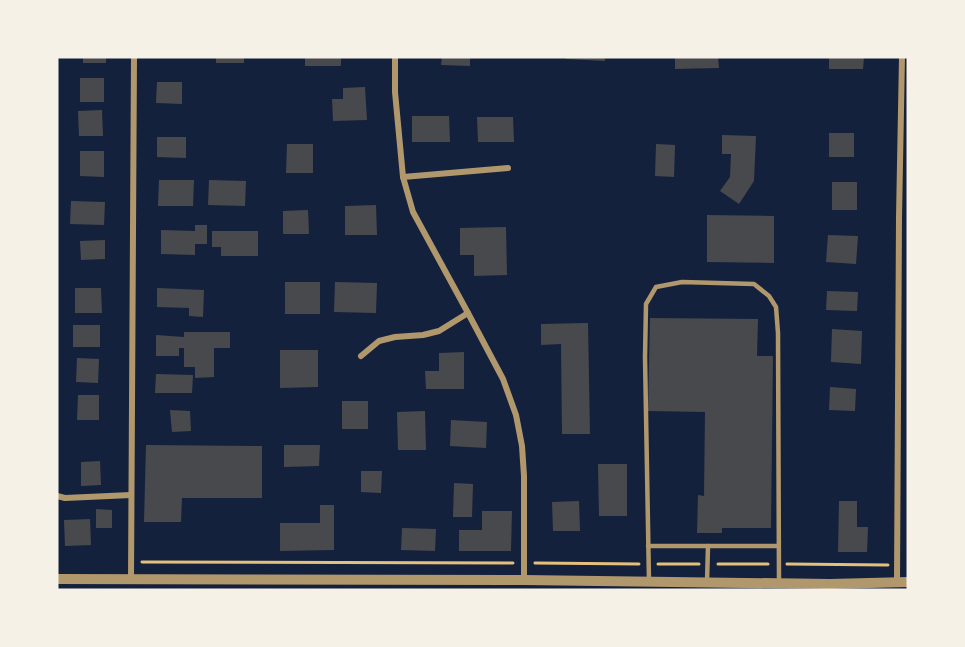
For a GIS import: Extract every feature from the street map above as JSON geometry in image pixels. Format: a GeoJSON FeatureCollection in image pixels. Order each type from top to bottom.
{"type":"FeatureCollection","features":[{"type":"Feature","properties":{"kind":"street"},"geometry":{"type":"LineString","coordinates":[[131,579],[134,57]]}},
{"type":"Feature","properties":{"kind":"street"},"geometry":{"type":"LineString","coordinates":[[395,57],[395,92],[403,177],[413,212],[503,379],[516,415],[523,466],[524,580]]}},
{"type":"Feature","properties":{"kind":"street"},"geometry":{"type":"LineString","coordinates":[[57,579],[357,584],[524,580],[779,584],[830,587],[902,582],[897,565],[902,57]]}},
{"type":"Feature","properties":{"kind":"street"},"geometry":{"type":"LineString","coordinates":[[403,177],[508,168]]}},
{"type":"Feature","properties":{"kind":"street"},"geometry":{"type":"LineString","coordinates":[[899,217],[908,216]]}},
{"type":"Feature","properties":{"kind":"street"},"geometry":{"type":"LineString","coordinates":[[361,356],[379,341],[439,331],[468,313]]}},
{"type":"Feature","properties":{"kind":"street"},"geometry":{"type":"LineString","coordinates":[[57,495],[65,498],[131,495]]}},
{"type":"Feature","properties":{"kind":"lane"},"geometry":{"type":"LineString","coordinates":[[649,582],[646,304],[656,286],[682,282],[754,284],[769,296],[776,307],[779,584]]}},
{"type":"Feature","properties":{"kind":"lane"},"geometry":{"type":"LineString","coordinates":[[648,546],[778,546]]}},
{"type":"Feature","properties":{"kind":"lane"},"geometry":{"type":"LineString","coordinates":[[707,583],[708,546]]}},
{"type":"Feature","properties":{"kind":"path"},"geometry":{"type":"LineString","coordinates":[[130,563],[897,565]]}},
{"type":"Feature","properties":{"kind":"building"},"geometry":{"type":"Polygon","coordinates":[[[83,57],[106,57],[106,63],[83,63],[83,57]]]}},
{"type":"Feature","properties":{"kind":"building"},"geometry":{"type":"Polygon","coordinates":[[[216,57],[244,57],[244,63],[216,63],[216,57]]]}},
{"type":"Feature","properties":{"kind":"building"},"geometry":{"type":"Polygon","coordinates":[[[305,57],[341,57],[341,66],[305,66],[305,57]]]}},
{"type":"Feature","properties":{"kind":"building"},"geometry":{"type":"Polygon","coordinates":[[[442,57],[470,57],[470,66],[441,65],[442,57]]]}},
{"type":"Feature","properties":{"kind":"building"},"geometry":{"type":"Polygon","coordinates":[[[566,57],[605,57],[605,61],[566,59],[566,57]]]}},
{"type":"Feature","properties":{"kind":"building"},"geometry":{"type":"Polygon","coordinates":[[[675,57],[718,57],[719,68],[675,69],[675,57]]]}},
{"type":"Feature","properties":{"kind":"building"},"geometry":{"type":"Polygon","coordinates":[[[829,57],[864,57],[863,69],[829,69],[829,57]]]}},
{"type":"Feature","properties":{"kind":"building"},"geometry":{"type":"Polygon","coordinates":[[[80,78],[104,78],[104,102],[80,102],[80,78]]]}},
{"type":"Feature","properties":{"kind":"building"},"geometry":{"type":"Polygon","coordinates":[[[157,82],[182,82],[182,104],[156,103],[157,82]]]}},
{"type":"Feature","properties":{"kind":"building"},"geometry":{"type":"Polygon","coordinates":[[[365,87],[367,120],[333,121],[332,99],[343,99],[343,88],[365,87]]]}},
{"type":"Feature","properties":{"kind":"building"},"geometry":{"type":"Polygon","coordinates":[[[102,110],[103,136],[79,136],[78,111],[102,110]]]}},
{"type":"Feature","properties":{"kind":"building"},"geometry":{"type":"Polygon","coordinates":[[[412,116],[449,116],[450,142],[412,142],[412,116]]]}},
{"type":"Feature","properties":{"kind":"building"},"geometry":{"type":"Polygon","coordinates":[[[477,117],[513,117],[514,142],[478,142],[477,117]]]}},
{"type":"Feature","properties":{"kind":"building"},"geometry":{"type":"Polygon","coordinates":[[[829,133],[854,133],[854,157],[829,157],[829,133]]]}},
{"type":"Feature","properties":{"kind":"building"},"geometry":{"type":"Polygon","coordinates":[[[722,135],[756,136],[754,181],[739,204],[720,191],[730,177],[731,154],[722,154],[722,135]]]}},
{"type":"Feature","properties":{"kind":"building"},"geometry":{"type":"Polygon","coordinates":[[[157,137],[186,137],[186,158],[157,157],[157,137]]]}},
{"type":"Feature","properties":{"kind":"building"},"geometry":{"type":"Polygon","coordinates":[[[287,144],[313,144],[313,173],[286,173],[287,144]]]}},
{"type":"Feature","properties":{"kind":"building"},"geometry":{"type":"Polygon","coordinates":[[[656,144],[675,145],[674,177],[655,176],[656,144]]]}},
{"type":"Feature","properties":{"kind":"building"},"geometry":{"type":"Polygon","coordinates":[[[80,151],[104,151],[104,177],[80,176],[80,151]]]}},
{"type":"Feature","properties":{"kind":"building"},"geometry":{"type":"Polygon","coordinates":[[[159,180],[194,180],[193,206],[158,206],[159,180]]]}},
{"type":"Feature","properties":{"kind":"building"},"geometry":{"type":"Polygon","coordinates":[[[209,180],[246,181],[245,206],[208,205],[209,180]]]}},
{"type":"Feature","properties":{"kind":"building"},"geometry":{"type":"Polygon","coordinates":[[[832,182],[857,182],[857,210],[832,210],[832,182]]]}},
{"type":"Feature","properties":{"kind":"building"},"geometry":{"type":"Polygon","coordinates":[[[71,201],[105,202],[104,225],[70,224],[71,201]]]}},
{"type":"Feature","properties":{"kind":"building"},"geometry":{"type":"Polygon","coordinates":[[[376,205],[377,235],[345,235],[345,206],[376,205]]]}},
{"type":"Feature","properties":{"kind":"building"},"geometry":{"type":"Polygon","coordinates":[[[308,210],[309,234],[283,234],[283,211],[308,210]]]}},
{"type":"Feature","properties":{"kind":"building"},"geometry":{"type":"Polygon","coordinates":[[[707,215],[774,216],[774,263],[707,262],[707,215]]]}},
{"type":"Feature","properties":{"kind":"building"},"geometry":{"type":"Polygon","coordinates":[[[195,225],[207,225],[207,244],[195,244],[195,255],[161,254],[161,230],[195,231],[195,225]]]}},
{"type":"Feature","properties":{"kind":"building"},"geometry":{"type":"Polygon","coordinates":[[[506,227],[507,275],[474,276],[474,255],[460,255],[460,228],[506,227]]]}},
{"type":"Feature","properties":{"kind":"building"},"geometry":{"type":"Polygon","coordinates":[[[212,231],[258,231],[258,256],[221,256],[221,247],[212,247],[212,231]]]}},
{"type":"Feature","properties":{"kind":"building"},"geometry":{"type":"Polygon","coordinates":[[[828,235],[858,236],[856,264],[826,262],[828,235]]]}},
{"type":"Feature","properties":{"kind":"building"},"geometry":{"type":"Polygon","coordinates":[[[105,240],[105,259],[81,260],[80,241],[105,240]]]}},
{"type":"Feature","properties":{"kind":"building"},"geometry":{"type":"Polygon","coordinates":[[[285,282],[320,282],[320,314],[285,314],[285,282]]]}},
{"type":"Feature","properties":{"kind":"building"},"geometry":{"type":"Polygon","coordinates":[[[335,282],[377,283],[376,313],[334,312],[335,282]]]}},
{"type":"Feature","properties":{"kind":"building"},"geometry":{"type":"Polygon","coordinates":[[[75,288],[101,288],[102,313],[75,313],[75,288]]]}},
{"type":"Feature","properties":{"kind":"building"},"geometry":{"type":"Polygon","coordinates":[[[157,288],[204,290],[203,317],[189,316],[189,308],[157,307],[157,288]]]}},
{"type":"Feature","properties":{"kind":"building"},"geometry":{"type":"Polygon","coordinates":[[[827,291],[858,292],[857,311],[826,310],[827,291]]]}},
{"type":"Feature","properties":{"kind":"building"},"geometry":{"type":"Polygon","coordinates":[[[650,318],[758,319],[757,356],[773,356],[771,528],[722,528],[722,533],[697,533],[698,495],[704,496],[705,412],[648,411],[650,318]]]}},
{"type":"Feature","properties":{"kind":"building"},"geometry":{"type":"Polygon","coordinates":[[[588,323],[590,434],[562,434],[561,344],[541,345],[541,324],[588,323]]]}},
{"type":"Feature","properties":{"kind":"building"},"geometry":{"type":"Polygon","coordinates":[[[73,325],[100,325],[100,347],[73,347],[73,325]]]}},
{"type":"Feature","properties":{"kind":"building"},"geometry":{"type":"Polygon","coordinates":[[[832,329],[862,331],[861,364],[831,362],[832,329]]]}},
{"type":"Feature","properties":{"kind":"building"},"geometry":{"type":"Polygon","coordinates":[[[184,332],[230,332],[230,348],[214,348],[214,377],[195,378],[195,367],[184,367],[184,348],[179,348],[179,356],[156,356],[156,335],[184,337],[184,332]]]}},
{"type":"Feature","properties":{"kind":"building"},"geometry":{"type":"Polygon","coordinates":[[[280,350],[318,350],[318,387],[280,388],[280,350]]]}},
{"type":"Feature","properties":{"kind":"building"},"geometry":{"type":"Polygon","coordinates":[[[464,352],[464,389],[426,389],[425,371],[439,371],[439,353],[464,352]]]}},
{"type":"Feature","properties":{"kind":"building"},"geometry":{"type":"Polygon","coordinates":[[[77,358],[99,359],[98,383],[76,382],[77,358]]]}},
{"type":"Feature","properties":{"kind":"building"},"geometry":{"type":"Polygon","coordinates":[[[156,374],[193,375],[192,393],[155,393],[156,374]]]}},
{"type":"Feature","properties":{"kind":"building"},"geometry":{"type":"Polygon","coordinates":[[[830,387],[856,389],[855,411],[829,410],[830,387]]]}},
{"type":"Feature","properties":{"kind":"building"},"geometry":{"type":"Polygon","coordinates":[[[78,395],[99,395],[99,420],[77,420],[78,395]]]}},
{"type":"Feature","properties":{"kind":"building"},"geometry":{"type":"Polygon","coordinates":[[[342,401],[368,401],[368,429],[342,429],[342,401]]]}},
{"type":"Feature","properties":{"kind":"building"},"geometry":{"type":"Polygon","coordinates":[[[170,410],[190,411],[191,431],[172,432],[170,410]]]}},
{"type":"Feature","properties":{"kind":"building"},"geometry":{"type":"Polygon","coordinates":[[[425,411],[426,450],[398,450],[397,412],[425,411]]]}},
{"type":"Feature","properties":{"kind":"building"},"geometry":{"type":"Polygon","coordinates":[[[451,420],[487,422],[486,448],[450,446],[451,420]]]}},
{"type":"Feature","properties":{"kind":"building"},"geometry":{"type":"Polygon","coordinates":[[[146,445],[262,446],[262,498],[182,498],[181,522],[144,522],[146,445]]]}},
{"type":"Feature","properties":{"kind":"building"},"geometry":{"type":"Polygon","coordinates":[[[284,445],[320,445],[319,466],[284,467],[284,445]]]}},
{"type":"Feature","properties":{"kind":"building"},"geometry":{"type":"Polygon","coordinates":[[[100,461],[101,485],[81,486],[81,462],[100,461]]]}},
{"type":"Feature","properties":{"kind":"building"},"geometry":{"type":"Polygon","coordinates":[[[598,464],[627,464],[627,516],[599,516],[598,464]]]}},
{"type":"Feature","properties":{"kind":"building"},"geometry":{"type":"Polygon","coordinates":[[[361,471],[382,471],[381,493],[361,492],[361,471]]]}},
{"type":"Feature","properties":{"kind":"building"},"geometry":{"type":"Polygon","coordinates":[[[454,483],[473,484],[472,517],[453,517],[454,483]]]}},
{"type":"Feature","properties":{"kind":"building"},"geometry":{"type":"Polygon","coordinates":[[[579,501],[580,531],[553,531],[552,502],[579,501]]]}},
{"type":"Feature","properties":{"kind":"building"},"geometry":{"type":"Polygon","coordinates":[[[839,501],[857,501],[857,527],[868,527],[867,552],[838,552],[839,501]]]}},
{"type":"Feature","properties":{"kind":"building"},"geometry":{"type":"Polygon","coordinates":[[[320,505],[334,505],[334,550],[280,551],[280,523],[320,523],[320,505]]]}},
{"type":"Feature","properties":{"kind":"building"},"geometry":{"type":"Polygon","coordinates":[[[96,509],[112,510],[112,528],[96,528],[96,509]]]}},
{"type":"Feature","properties":{"kind":"building"},"geometry":{"type":"Polygon","coordinates":[[[482,511],[512,511],[511,551],[459,551],[459,530],[482,530],[482,511]]]}},
{"type":"Feature","properties":{"kind":"building"},"geometry":{"type":"Polygon","coordinates":[[[90,519],[91,545],[65,546],[64,520],[90,519]]]}},
{"type":"Feature","properties":{"kind":"building"},"geometry":{"type":"Polygon","coordinates":[[[402,528],[436,529],[435,551],[401,550],[402,528]]]}}]}
